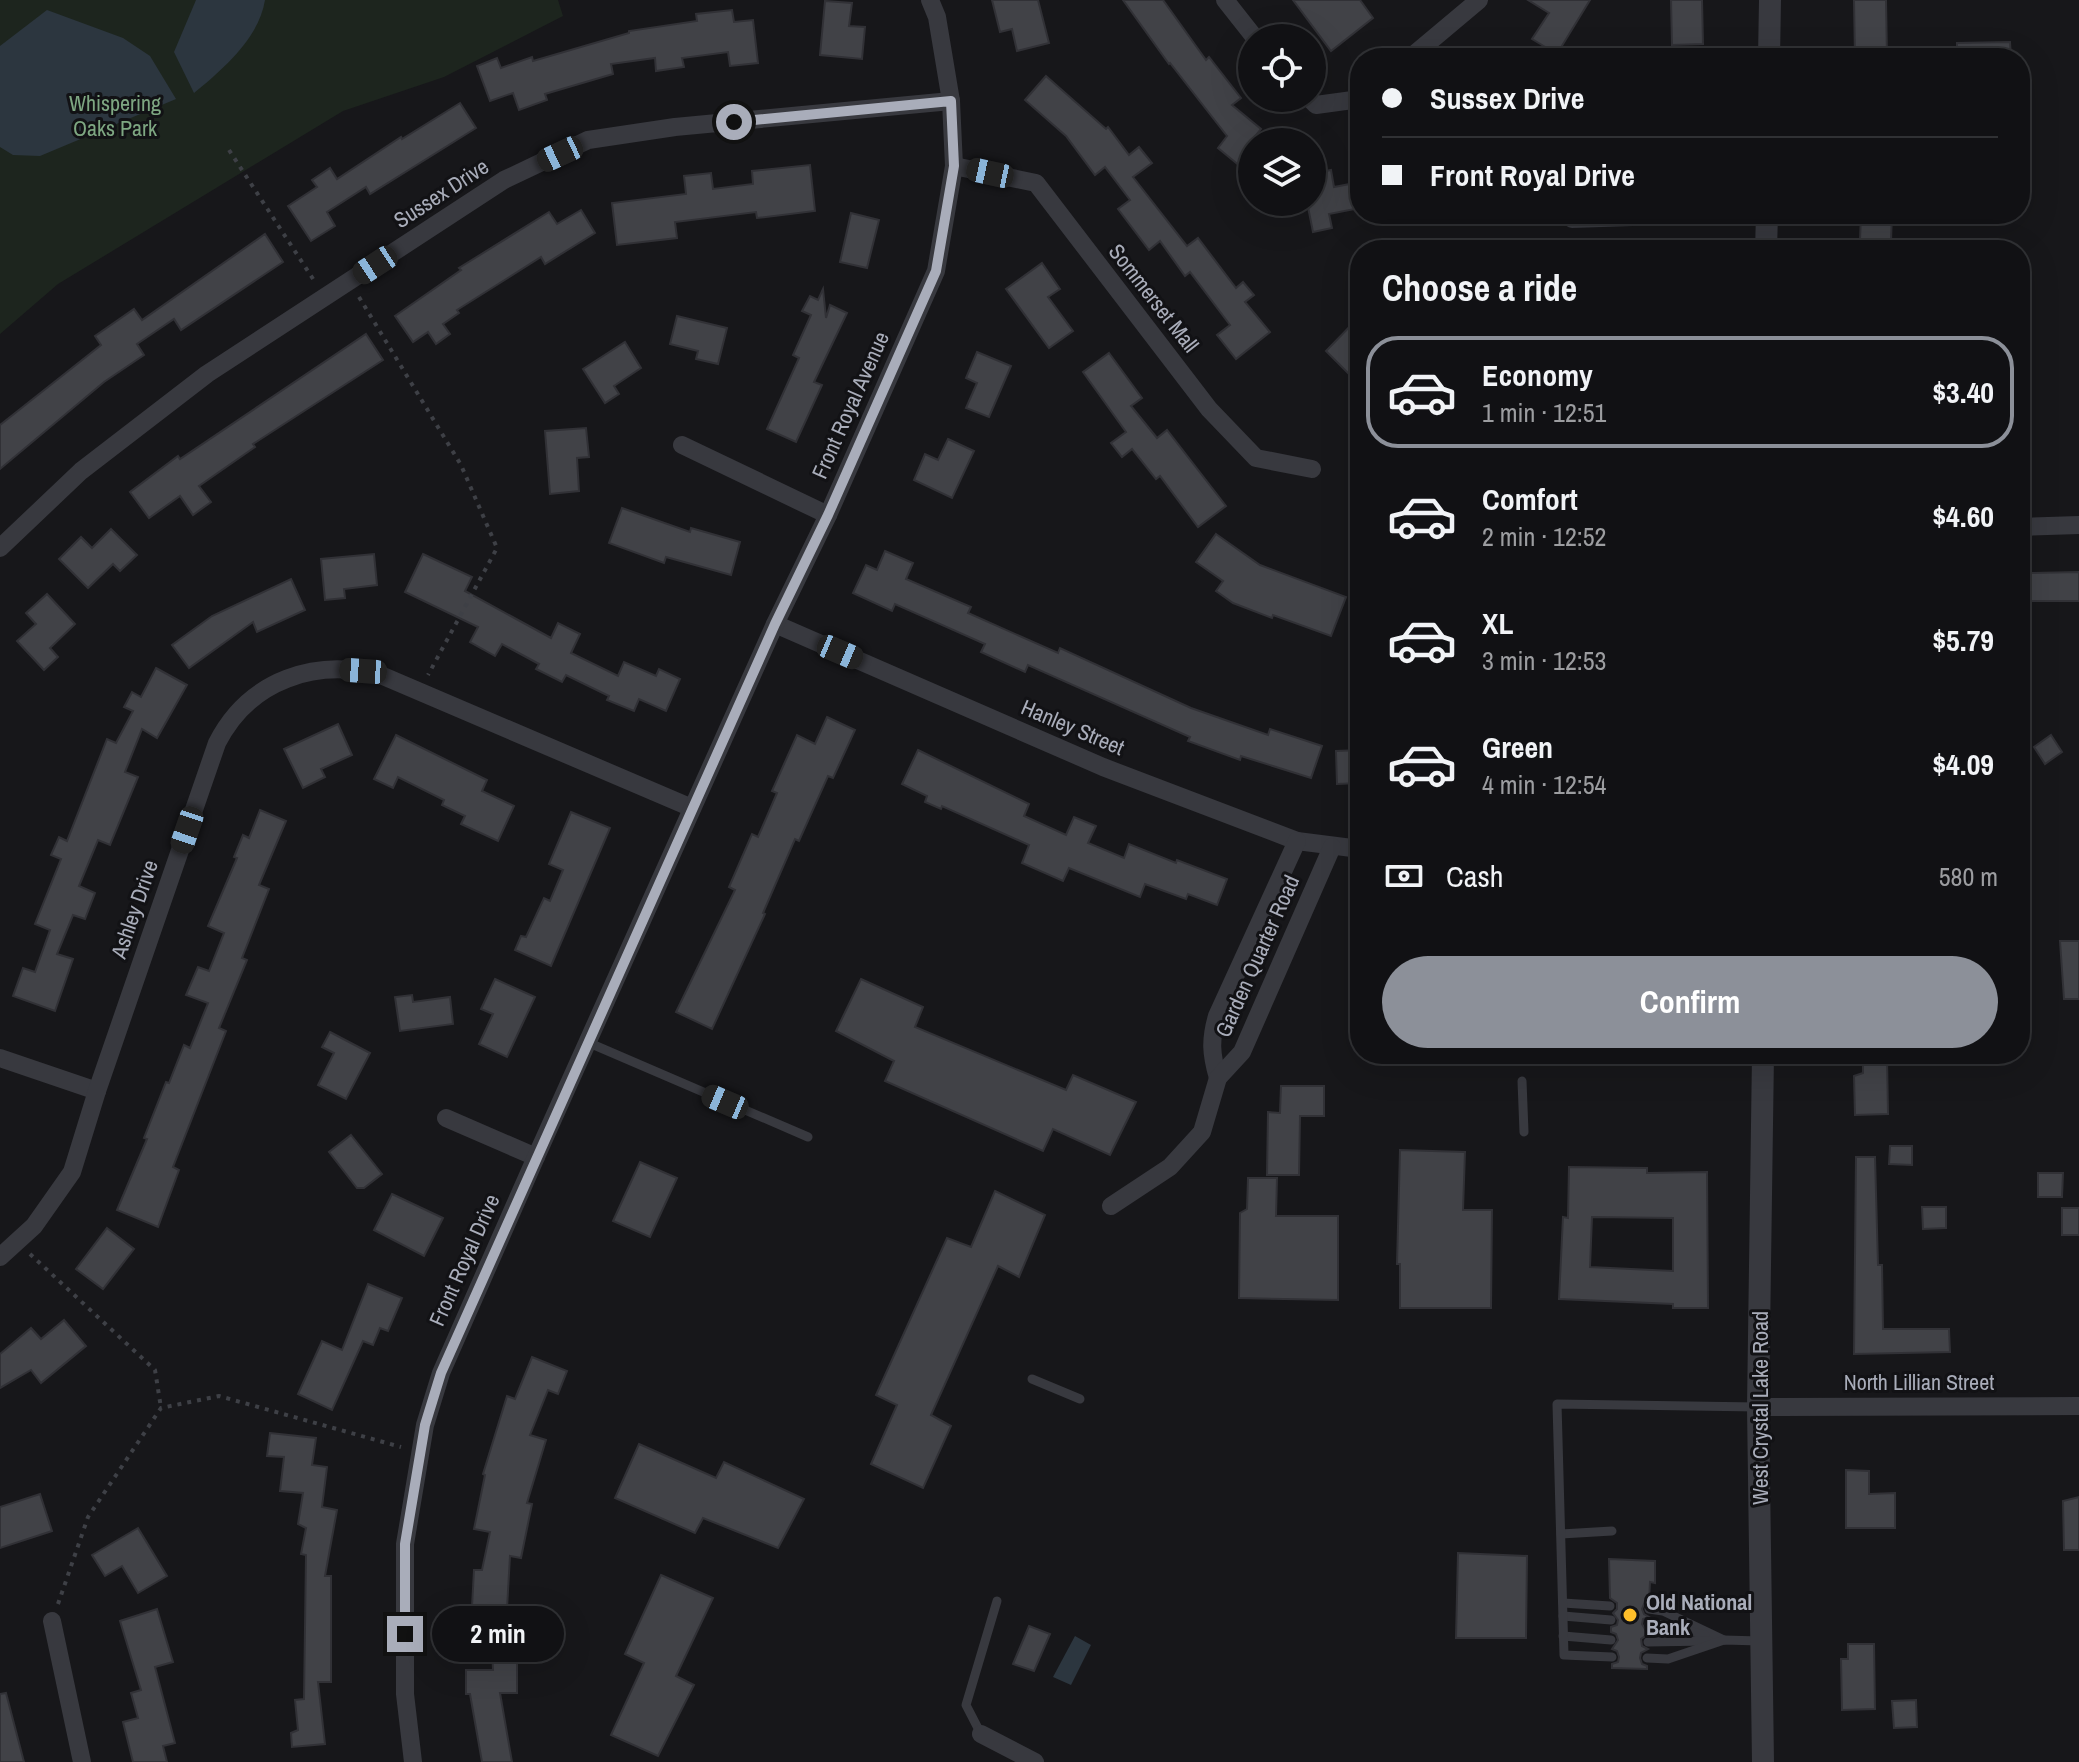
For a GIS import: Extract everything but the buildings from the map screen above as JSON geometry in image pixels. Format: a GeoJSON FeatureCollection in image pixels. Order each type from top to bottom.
{"type":"FeatureCollection","features":[{"type":"Feature","properties":{"kind":"street","name":"Front Royal Avenue"},"geometry":{"type":"LineString","coordinates":[[692,808],[828,515],[936,271],[954,166],[951,101],[937,17],[930,0]]}},
{"type":"Feature","properties":{"kind":"street"},"geometry":{"type":"LineString","coordinates":[[1225,0],[1244,24]]}},
{"type":"Feature","properties":{"kind":"street"},"geometry":{"type":"LineString","coordinates":[[1422,48],[1479,0]]}},
{"type":"Feature","properties":{"kind":"street"},"geometry":{"type":"LineString","coordinates":[[1769,48],[1770,0]]}},
{"type":"Feature","properties":{"kind":"street"},"geometry":{"type":"LineString","coordinates":[[1326,104],[1350,100]]}},
{"type":"Feature","properties":{"kind":"street","name":"Sussex Drive"},"geometry":{"type":"LineString","coordinates":[[0,548],[94,461],[207,374],[504,180],[588,140],[675,127],[951,101]]}},
{"type":"Feature","properties":{"kind":"street","name":"Sommerset Mall"},"geometry":{"type":"LineString","coordinates":[[954,166],[1036,183],[1209,409],[1256,458],[1312,469]]}},
{"type":"Feature","properties":{"kind":"street"},"geometry":{"type":"LineString","coordinates":[[682,445],[828,515]]}},
{"type":"Feature","properties":{"kind":"street"},"geometry":{"type":"LineString","coordinates":[[2030,527],[2079,525]]}},
{"type":"Feature","properties":{"kind":"street","name":"Hanley Street"},"geometry":{"type":"LineString","coordinates":[[775,624],[1103,767],[1297,841],[1350,848]]}},
{"type":"Feature","properties":{"kind":"street","name":"Ashley Drive"},"geometry":{"type":"LineString","coordinates":[[0,1257],[34,1226],[72,1172],[217,743],[235,716],[261,691],[275,682],[308,671],[371,672],[692,808]]}},
{"type":"Feature","properties":{"kind":"street","name":"Front Royal Drive"},"geometry":{"type":"LineString","coordinates":[[413,1762],[405,1694],[405,1544],[425,1425],[441,1373],[692,808]]}},
{"type":"Feature","properties":{"kind":"street","name":"Garden Quarter Road"},"geometry":{"type":"LineString","coordinates":[[1218,1078],[1210,1053],[1214,1026],[1297,841]]}},
{"type":"Feature","properties":{"kind":"street","name":"Garden Quarter Road"},"geometry":{"type":"LineString","coordinates":[[1111,1206],[1170,1167],[1202,1132],[1218,1078],[1242,1052],[1332,847]]}},
{"type":"Feature","properties":{"kind":"street"},"geometry":{"type":"LineString","coordinates":[[0,1058],[97,1091]]}},
{"type":"Feature","properties":{"kind":"street","name":"West Crystal Lake Road"},"geometry":{"type":"LineString","coordinates":[[1763,1064],[1758,1407],[1763,1762]]}},
{"type":"Feature","properties":{"kind":"street"},"geometry":{"type":"LineString","coordinates":[[446,1118],[536,1157]]}},
{"type":"Feature","properties":{"kind":"street","name":"North Lillian Street"},"geometry":{"type":"LineString","coordinates":[[1758,1407],[2079,1406]]}},
{"type":"Feature","properties":{"kind":"street"},"geometry":{"type":"LineString","coordinates":[[52,1621],[82,1762]]}},
{"type":"Feature","properties":{"kind":"street"},"geometry":{"type":"LineString","coordinates":[[981,1734],[1035,1762]]}},
{"type":"Feature","properties":{"kind":"lane"},"geometry":{"type":"LineString","coordinates":[[587,1042],[808,1137]]}},
{"type":"Feature","properties":{"kind":"lane"},"geometry":{"type":"LineString","coordinates":[[1522,1081],[1524,1132]]}},
{"type":"Feature","properties":{"kind":"lane"},"geometry":{"type":"LineString","coordinates":[[1032,1379],[1080,1399]]}},
{"type":"Feature","properties":{"kind":"lane"},"geometry":{"type":"LineString","coordinates":[[1612,1657],[1564,1655],[1557,1404],[1758,1407]]}},
{"type":"Feature","properties":{"kind":"lane"},"geometry":{"type":"LineString","coordinates":[[1561,1534],[1612,1531]]}},
{"type":"Feature","properties":{"kind":"lane"},"geometry":{"type":"LineString","coordinates":[[981,1734],[966,1705],[997,1601]]}},
{"type":"Feature","properties":{"kind":"lane"},"geometry":{"type":"LineString","coordinates":[[1563,1603],[1610,1606]]}},
{"type":"Feature","properties":{"kind":"lane"},"geometry":{"type":"LineString","coordinates":[[1649,1609],[1663,1611],[1724,1640]]}},
{"type":"Feature","properties":{"kind":"lane"},"geometry":{"type":"LineString","coordinates":[[1563,1616],[1611,1620]]}},
{"type":"Feature","properties":{"kind":"lane"},"geometry":{"type":"LineString","coordinates":[[1649,1624],[1666,1625],[1724,1640]]}},
{"type":"Feature","properties":{"kind":"lane"},"geometry":{"type":"LineString","coordinates":[[1563,1636],[1611,1640]]}},
{"type":"Feature","properties":{"kind":"lane"},"geometry":{"type":"LineString","coordinates":[[1647,1658],[1668,1659],[1724,1640]]}},
{"type":"Feature","properties":{"kind":"lane"},"geometry":{"type":"LineString","coordinates":[[1648,1642],[1761,1641]]}},
{"type":"Feature","properties":{"kind":"path"},"geometry":{"type":"LineString","coordinates":[[229,150],[325,297]]}},
{"type":"Feature","properties":{"kind":"path"},"geometry":{"type":"LineString","coordinates":[[349,282],[461,465],[497,548],[420,691]]}},
{"type":"Feature","properties":{"kind":"path"},"geometry":{"type":"LineString","coordinates":[[17,1242],[155,1370],[161,1408],[88,1517],[52,1621]]}},
{"type":"Feature","properties":{"kind":"path"},"geometry":{"type":"LineString","coordinates":[[161,1408],[219,1396],[421,1452]]}},
{"type":"Feature","properties":{"kind":"green space","name":"Whispering Oaks Park"},"geometry":{"type":"Polygon","coordinates":[[[0,0],[558,0],[563,16],[444,77],[343,111],[58,284],[0,334],[0,0]]]}},
{"type":"Feature","properties":{"kind":"shaded area"},"geometry":{"type":"Polygon","coordinates":[[[196,0],[265,0],[248,40],[228,63],[194,93],[174,52],[196,0]]]}},
{"type":"Feature","properties":{"kind":"shaded area"},"geometry":{"type":"Polygon","coordinates":[[[47,10],[123,38],[150,56],[176,99],[40,156],[13,155],[0,147],[0,46],[47,10]]]}},
{"type":"Feature","properties":{"kind":"shaded area"},"geometry":{"type":"Polygon","coordinates":[[[1075,1636],[1091,1645],[1071,1685],[1053,1677],[1075,1636]]]}},
{"type":"Feature","properties":{"kind":"place","name":"Old National Bank"},"geometry":{"type":"Point","coordinates":[1630,1615]}},
{"type":"Feature","properties":{"kind":"route"},"geometry":{"type":"LineString","coordinates":[[405,1634],[405,1544],[425,1425],[441,1373],[936,271],[954,166],[951,101],[734,122]]}}]}
